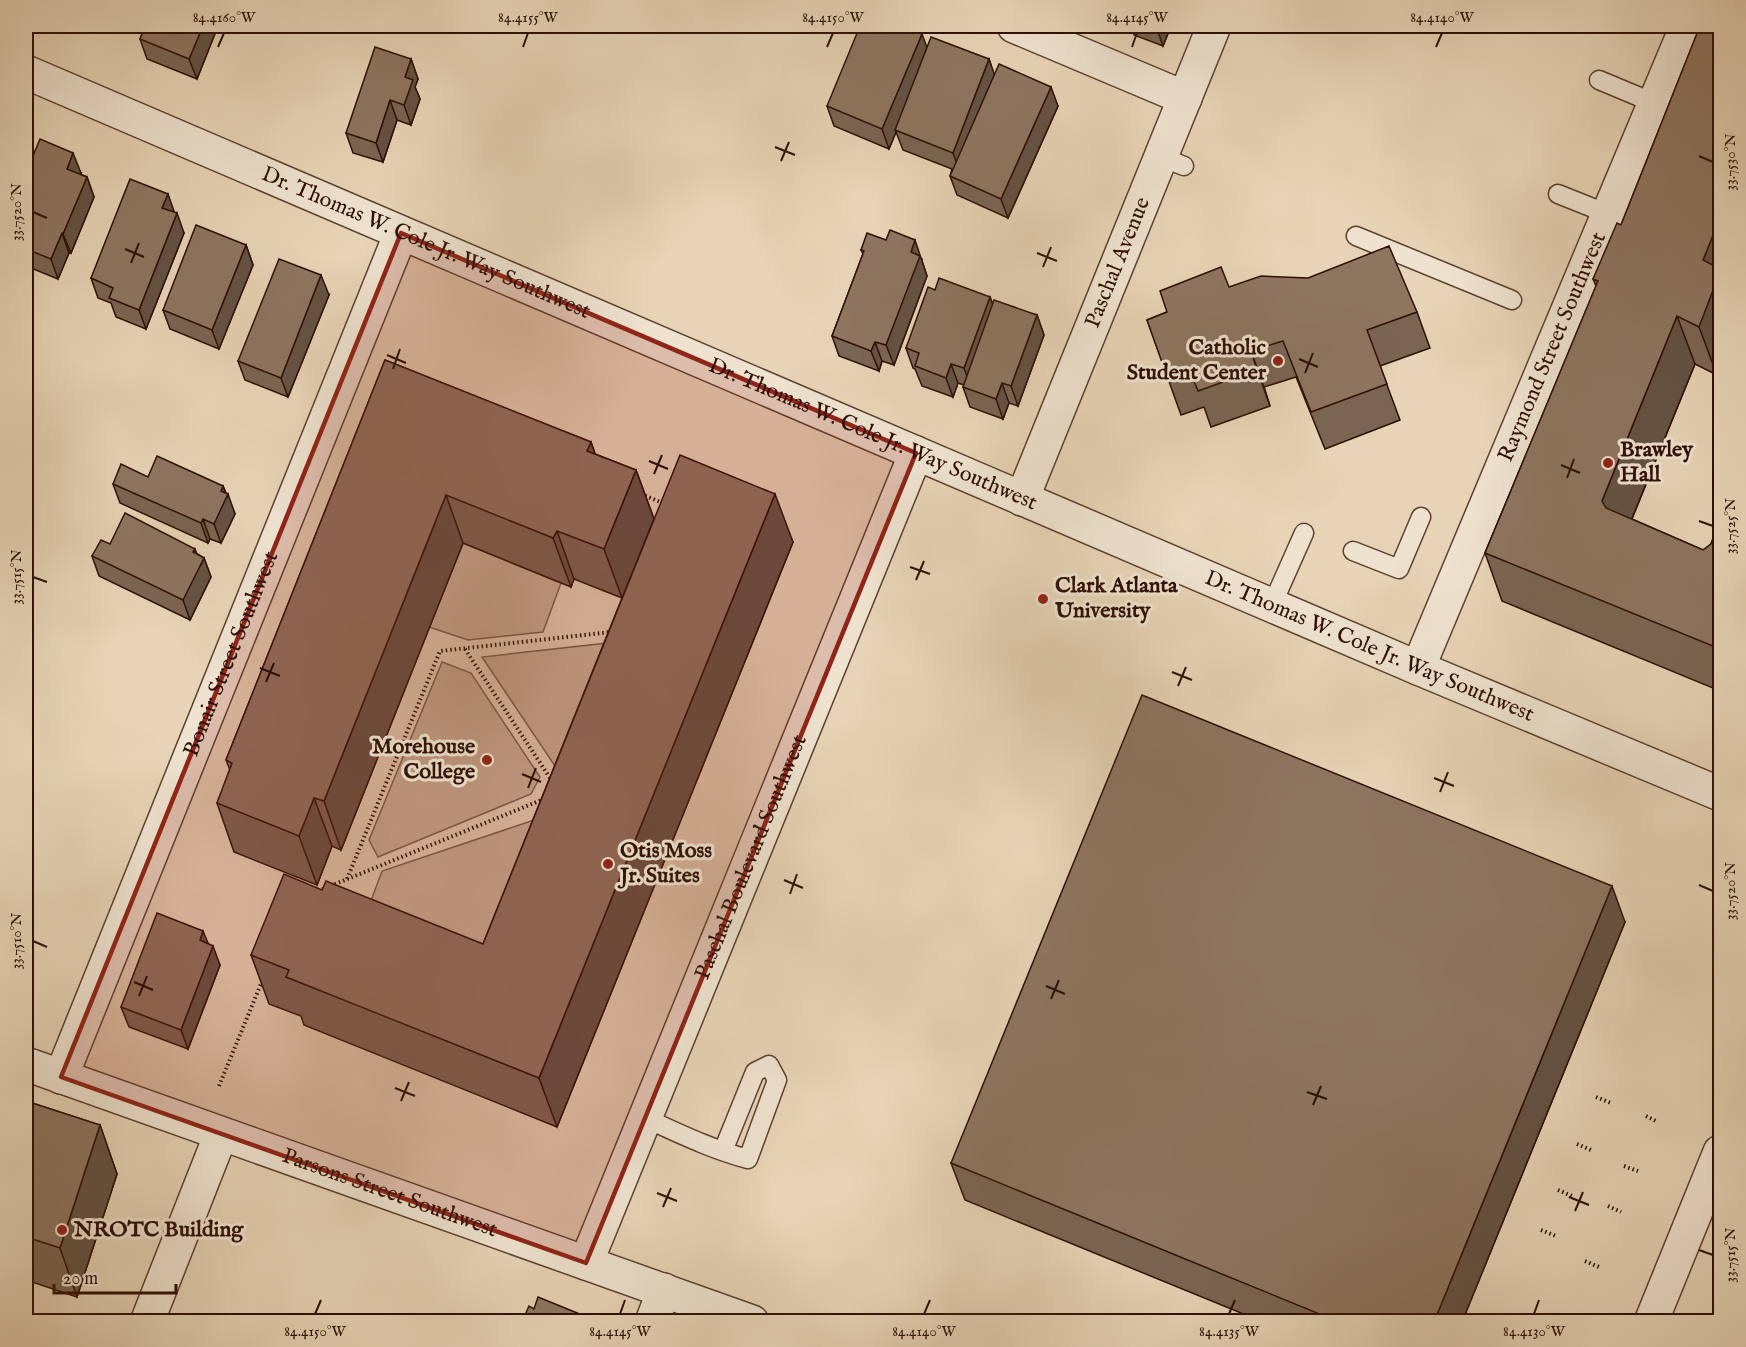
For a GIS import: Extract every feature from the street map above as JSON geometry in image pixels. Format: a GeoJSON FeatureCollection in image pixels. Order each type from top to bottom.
{"type":"FeatureCollection","features":[{"type":"Feature","properties":{"kind":"street"},"geometry":{"type":"LineString","coordinates":[[1014,26],[1185,98]]}},
{"type":"Feature","properties":{"kind":"street","name":"Paschal Avenue"},"geometry":{"type":"LineString","coordinates":[[1022,498],[1172,161],[1185,98],[1214,26]]}},
{"type":"Feature","properties":{"kind":"street","name":"Raymond Street Southwest"},"geometry":{"type":"LineString","coordinates":[[1418,668],[1687,26]]}},
{"type":"Feature","properties":{"kind":"street","name":"Dr. Thomas W. Cole Jr. Way Southwest"},"geometry":{"type":"LineString","coordinates":[[26,72],[1418,668],[1720,794]]}},
{"type":"Feature","properties":{"kind":"street","name":"Bonair Street Southwest"},"geometry":{"type":"LineString","coordinates":[[61,1077],[401,232]]}},
{"type":"Feature","properties":{"kind":"street","name":"Paschal Boulevard Southwest"},"geometry":{"type":"LineString","coordinates":[[586,1263],[916,453]]}},
{"type":"Feature","properties":{"kind":"street","name":"Parsons Street Southwest"},"geometry":{"type":"LineString","coordinates":[[26,1064],[752,1322]]}},
{"type":"Feature","properties":{"kind":"street"},"geometry":{"type":"LineString","coordinates":[[147,1322],[220,1134]]}},
{"type":"Feature","properties":{"kind":"street"},"geometry":{"type":"LineString","coordinates":[[1651,1322],[1720,1152]]}},
{"type":"Feature","properties":{"kind":"street"},"geometry":{"type":"LineString","coordinates":[[651,1322],[664,1290]]}},
{"type":"Feature","properties":{"kind":"lane"},"geometry":{"type":"LineString","coordinates":[[1599,80],[1654,103]]}},
{"type":"Feature","properties":{"kind":"lane"},"geometry":{"type":"LineString","coordinates":[[1558,194],[1608,214]]}},
{"type":"Feature","properties":{"kind":"lane"},"geometry":{"type":"LineString","coordinates":[[1356,236],[1512,300]]}},
{"type":"Feature","properties":{"kind":"lane"},"geometry":{"type":"LineString","coordinates":[[1353,551],[1399,569],[1421,517]]}},
{"type":"Feature","properties":{"kind":"lane"},"geometry":{"type":"LineString","coordinates":[[1272,605],[1304,533]]}},
{"type":"Feature","properties":{"kind":"lane"},"geometry":{"type":"LineString","coordinates":[[645,1118],[723,1151],[748,1160],[777,1080],[769,1065],[755,1072],[723,1151]]}},
{"type":"Feature","properties":{"kind":"path"},"geometry":{"type":"LineString","coordinates":[[633,490],[666,504]]}},
{"type":"Feature","properties":{"kind":"path"},"geometry":{"type":"LineString","coordinates":[[347,879],[440,651],[615,632]]}},
{"type":"Feature","properties":{"kind":"path"},"geometry":{"type":"LineString","coordinates":[[465,648],[554,783]]}},
{"type":"Feature","properties":{"kind":"path"},"geometry":{"type":"LineString","coordinates":[[317,891],[549,797]]}},
{"type":"Feature","properties":{"kind":"path"},"geometry":{"type":"LineString","coordinates":[[219,1086],[264,976]]}},
{"type":"Feature","properties":{"kind":"path"},"geometry":{"type":"LineString","coordinates":[[1596,1097],[1611,1103]]}},
{"type":"Feature","properties":{"kind":"path"},"geometry":{"type":"LineString","coordinates":[[1646,1116],[1658,1122]]}},
{"type":"Feature","properties":{"kind":"path"},"geometry":{"type":"LineString","coordinates":[[1577,1144],[1591,1150]]}},
{"type":"Feature","properties":{"kind":"path"},"geometry":{"type":"LineString","coordinates":[[1624,1166],[1638,1171]]}},
{"type":"Feature","properties":{"kind":"path"},"geometry":{"type":"LineString","coordinates":[[1558,1190],[1572,1196]]}},
{"type":"Feature","properties":{"kind":"path"},"geometry":{"type":"LineString","coordinates":[[1608,1206],[1621,1212]]}},
{"type":"Feature","properties":{"kind":"path"},"geometry":{"type":"LineString","coordinates":[[1541,1230],[1556,1236]]}},
{"type":"Feature","properties":{"kind":"path"},"geometry":{"type":"LineString","coordinates":[[1586,1261],[1599,1267]]}},
{"type":"Feature","properties":{"kind":"highlighted area"},"geometry":{"type":"Polygon","coordinates":[[[401,233],[916,453],[586,1263],[61,1077],[401,233]]]}},
{"type":"Feature","properties":{"kind":"shaded area"},"geometry":{"type":"Polygon","coordinates":[[[463,543],[561,583],[543,632],[468,640],[429,627],[463,543]]]}},
{"type":"Feature","properties":{"kind":"shaded area"},"geometry":{"type":"Polygon","coordinates":[[[608,643],[557,769],[482,657],[608,643]]]}},
{"type":"Feature","properties":{"kind":"shaded area"},"geometry":{"type":"Polygon","coordinates":[[[442,662],[471,673],[540,777],[531,794],[378,857],[369,840],[442,662]]]}},
{"type":"Feature","properties":{"kind":"shaded area"},"geometry":{"type":"Polygon","coordinates":[[[576,806],[500,993],[358,936],[382,871],[576,806]]]}},
{"type":"Feature","properties":{"kind":"building"},"geometry":{"type":"Polygon","coordinates":[[[145,26],[203,26],[189,59],[140,39],[145,26]]]}},
{"type":"Feature","properties":{"kind":"building"},"geometry":{"type":"Polygon","coordinates":[[[860,26],[902,26],[922,34],[882,129],[827,106],[860,26]]]}},
{"type":"Feature","properties":{"kind":"building","name":"Brawley Hall"},"geometry":{"type":"Polygon","coordinates":[[[1700,26],[1720,26],[1720,218],[1703,260],[1720,269],[1720,272],[1699,327],[1677,316],[1602,501],[1606,508],[1703,550],[1711,544],[1720,519],[1720,649],[1485,553],[1598,281],[1593,279],[1617,223],[1621,225],[1700,26]]]}},
{"type":"Feature","properties":{"kind":"building"},"geometry":{"type":"Polygon","coordinates":[[[931,37],[989,59],[953,153],[895,130],[931,37]]]}},
{"type":"Feature","properties":{"kind":"building"},"geometry":{"type":"Polygon","coordinates":[[[375,47],[411,59],[405,77],[413,80],[404,105],[390,100],[376,143],[346,133],[375,47]]]}},
{"type":"Feature","properties":{"kind":"building"},"geometry":{"type":"Polygon","coordinates":[[[999,64],[1051,87],[1001,199],[950,176],[999,64]]]}},
{"type":"Feature","properties":{"kind":"building"},"geometry":{"type":"Polygon","coordinates":[[[40,139],[73,153],[67,169],[87,177],[51,259],[26,249],[26,173],[40,139]]]}},
{"type":"Feature","properties":{"kind":"building"},"geometry":{"type":"Polygon","coordinates":[[[130,179],[168,194],[162,208],[177,213],[139,310],[109,298],[113,288],[91,278],[130,179]]]}},
{"type":"Feature","properties":{"kind":"building"},"geometry":{"type":"Polygon","coordinates":[[[196,225],[246,245],[212,330],[163,310],[196,225]]]}},
{"type":"Feature","properties":{"kind":"building"},"geometry":{"type":"Polygon","coordinates":[[[890,230],[915,240],[911,252],[920,256],[886,345],[875,342],[871,351],[832,336],[864,251],[861,250],[867,233],[886,240],[890,230]]]}},
{"type":"Feature","properties":{"kind":"building","name":"Catholic Student Center"},"geometry":{"type":"Polygon","coordinates":[[[1389,246],[1417,312],[1367,330],[1387,384],[1311,412],[1283,341],[1251,351],[1257,370],[1198,391],[1190,371],[1168,379],[1147,320],[1167,312],[1160,291],[1221,267],[1229,287],[1261,276],[1308,278],[1389,246]]]}},
{"type":"Feature","properties":{"kind":"building"},"geometry":{"type":"Polygon","coordinates":[[[279,259],[321,275],[281,378],[238,361],[279,259]]]}},
{"type":"Feature","properties":{"kind":"building"},"geometry":{"type":"Polygon","coordinates":[[[939,278],[990,297],[964,368],[951,364],[946,378],[915,366],[919,353],[906,348],[928,287],[935,290],[939,278]]]}},
{"type":"Feature","properties":{"kind":"building"},"geometry":{"type":"Polygon","coordinates":[[[994,300],[1037,315],[1011,386],[1002,383],[996,399],[963,387],[994,300]]]}},
{"type":"Feature","properties":{"kind":"building"},"geometry":{"type":"Polygon","coordinates":[[[385,360],[591,442],[587,451],[636,470],[604,549],[557,531],[553,538],[446,495],[324,801],[314,798],[299,836],[217,803],[232,763],[226,760],[385,360]]]}},
{"type":"Feature","properties":{"kind":"building","name":"Otis Moss Jr. Suites"},"geometry":{"type":"Polygon","coordinates":[[[680,455],[775,494],[539,1078],[286,977],[289,970],[251,955],[284,874],[322,890],[326,881],[483,944],[680,455]]]}},
{"type":"Feature","properties":{"kind":"building"},"geometry":{"type":"Polygon","coordinates":[[[157,456],[223,486],[221,491],[228,494],[214,524],[203,519],[201,523],[113,484],[121,464],[148,477],[157,456]]]}},
{"type":"Feature","properties":{"kind":"building"},"geometry":{"type":"Polygon","coordinates":[[[125,513],[195,549],[193,552],[204,558],[183,600],[92,556],[101,540],[110,544],[125,513]]]}},
{"type":"Feature","properties":{"kind":"building"},"geometry":{"type":"Polygon","coordinates":[[[1142,695],[1612,886],[1434,1322],[1339,1322],[951,1163],[1142,695]]]}},
{"type":"Feature","properties":{"kind":"building"},"geometry":{"type":"Polygon","coordinates":[[[157,913],[203,931],[200,940],[213,946],[181,1030],[121,1007],[157,913]]]}},
{"type":"Feature","properties":{"kind":"building"},"geometry":{"type":"Polygon","coordinates":[[[26,1101],[100,1125],[60,1248],[26,1237],[26,1101]]]}},
{"type":"Feature","properties":{"kind":"building"},"geometry":{"type":"Polygon","coordinates":[[[538,1297],[587,1317],[585,1322],[522,1322],[529,1306],[534,1309],[538,1297]]]}},
{"type":"Feature","properties":{"kind":"place","name":"Catholic Student Center"},"geometry":{"type":"Point","coordinates":[1278,361]}},
{"type":"Feature","properties":{"kind":"place","name":"Brawley Hall"},"geometry":{"type":"Point","coordinates":[1608,463]}},
{"type":"Feature","properties":{"kind":"place","name":"Clark Atlanta University"},"geometry":{"type":"Point","coordinates":[1043,599]}},
{"type":"Feature","properties":{"kind":"place","name":"Morehouse College"},"geometry":{"type":"Point","coordinates":[487,760]}},
{"type":"Feature","properties":{"kind":"place","name":"Otis Moss Jr. Suites"},"geometry":{"type":"Point","coordinates":[608,864]}},
{"type":"Feature","properties":{"kind":"place","name":"NROTC Building"},"geometry":{"type":"Point","coordinates":[62,1230]}}]}
